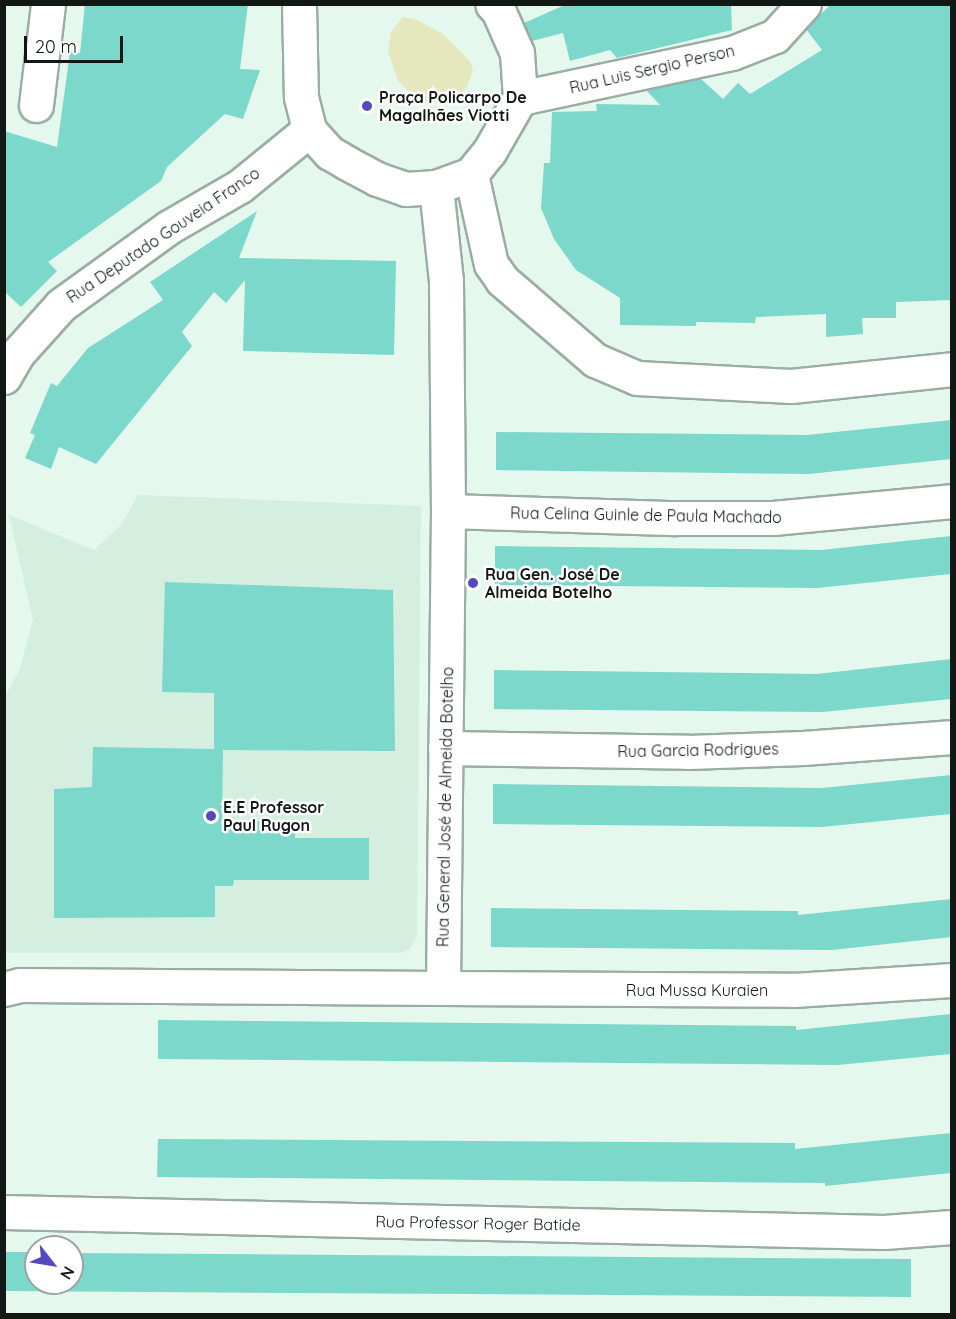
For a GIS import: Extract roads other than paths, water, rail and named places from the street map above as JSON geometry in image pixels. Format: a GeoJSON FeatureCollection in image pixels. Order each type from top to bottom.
{"type":"FeatureCollection","features":[{"type":"Feature","properties":{"kind":"street"},"geometry":{"type":"LineString","coordinates":[[36,105],[48,4]]}},
{"type":"Feature","properties":{"kind":"street"},"geometry":{"type":"LineString","coordinates":[[299,4],[302,98],[309,130],[330,153],[377,179],[406,189],[436,187],[471,174],[489,152],[520,98],[517,53],[498,10],[492,4]]}},
{"type":"Feature","properties":{"kind":"street","name":"Rua Luis Sergio Person"},"geometry":{"type":"LineString","coordinates":[[520,98],[732,53],[775,36],[804,4]]}},
{"type":"Feature","properties":{"kind":"street","name":"Rua Deputado Gouveia Franco"},"geometry":{"type":"LineString","coordinates":[[4,377],[18,353],[61,305],[169,227],[240,186],[309,130]]}},
{"type":"Feature","properties":{"kind":"street"},"geometry":{"type":"LineString","coordinates":[[471,174],[491,264],[502,280],[595,360],[638,378],[791,386],[951,369]]}},
{"type":"Feature","properties":{"kind":"street","name":"Rua General José de Almeida Botelho"},"geometry":{"type":"LineString","coordinates":[[436,187],[446,280],[448,511],[443,988]]}},
{"type":"Feature","properties":{"kind":"street","name":"Rua Celina Guinle de Paula Machado"},"geometry":{"type":"LineString","coordinates":[[448,511],[676,519],[773,518],[951,501]]}},
{"type":"Feature","properties":{"kind":"street","name":"Rua Garcia Rodrigues"},"geometry":{"type":"LineString","coordinates":[[445,748],[688,752],[802,748],[951,737]]}},
{"type":"Feature","properties":{"kind":"street","name":"Rua Mussa Kuraien"},"geometry":{"type":"LineString","coordinates":[[443,988],[793,990],[951,980]]}},
{"type":"Feature","properties":{"kind":"street"},"geometry":{"type":"LineString","coordinates":[[4,989],[20,985],[443,988]]}},
{"type":"Feature","properties":{"kind":"street","name":"Rua Professor Roger Batide"},"geometry":{"type":"LineString","coordinates":[[4,1212],[884,1232],[951,1227]]}},
{"type":"Feature","properties":{"kind":"place","name":"Praça Policarpo De Magalhães Viotti"},"geometry":{"type":"Point","coordinates":[367,106]}},
{"type":"Feature","properties":{"kind":"place","name":"Rua Gen. José De Almeida Botelho"},"geometry":{"type":"Point","coordinates":[473,583]}},
{"type":"Feature","properties":{"kind":"place","name":"E.E Professor Paul Rugon"},"geometry":{"type":"Point","coordinates":[211,816]}}]}
